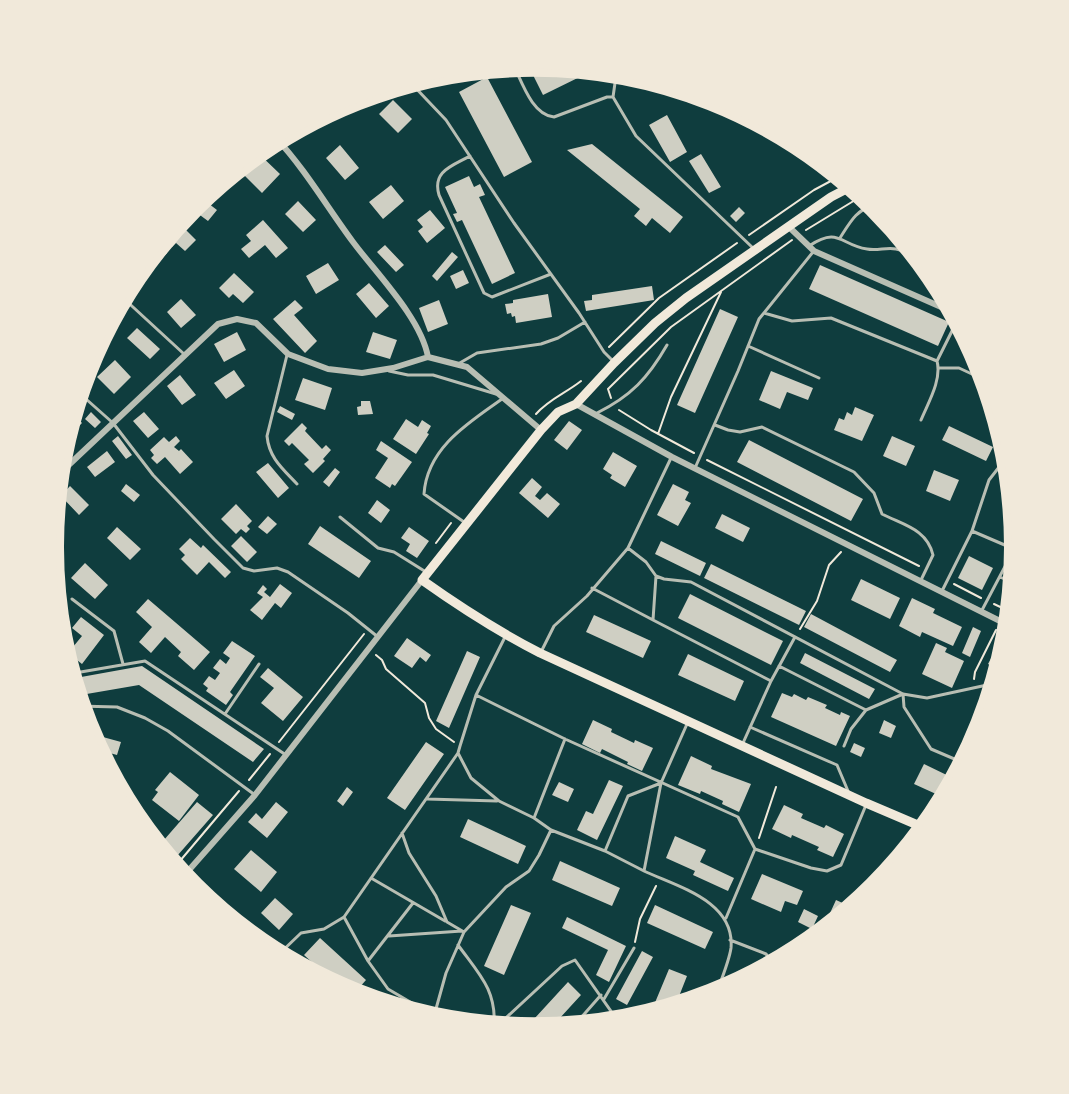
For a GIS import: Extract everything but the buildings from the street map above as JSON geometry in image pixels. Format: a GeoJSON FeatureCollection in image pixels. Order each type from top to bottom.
{"type":"FeatureCollection","features":[{"type":"Feature","properties":{"kind":"main road"},"geometry":{"type":"LineString","coordinates":[[846,189],[754,249],[655,323],[576,404],[558,412],[541,430],[425,576],[455,603],[540,653],[919,825]]}},
{"type":"Feature","properties":{"kind":"street"},"geometry":{"type":"LineString","coordinates":[[282,145],[398,300],[425,344],[428,357]]}},
{"type":"Feature","properties":{"kind":"street"},"geometry":{"type":"LineString","coordinates":[[788,226],[812,249],[945,310]]}},
{"type":"Feature","properties":{"kind":"street"},"geometry":{"type":"LineString","coordinates":[[67,467],[218,324],[237,319],[256,323],[288,354],[328,369],[362,372],[381,370],[428,357],[467,367],[541,430]]}},
{"type":"Feature","properties":{"kind":"street"},"geometry":{"type":"LineString","coordinates":[[576,404],[672,457],[1000,622]]}},
{"type":"Feature","properties":{"kind":"street"},"geometry":{"type":"LineString","coordinates":[[188,871],[255,795],[425,576]]}},
{"type":"Feature","properties":{"kind":"lane"},"geometry":{"type":"LineString","coordinates":[[518,74],[532,100],[540,111],[548,116],[554,117],[607,97],[613,97]]}},
{"type":"Feature","properties":{"kind":"lane"},"geometry":{"type":"LineString","coordinates":[[613,80],[615,83],[613,97],[636,136],[754,249]]}},
{"type":"Feature","properties":{"kind":"lane"},"geometry":{"type":"LineString","coordinates":[[416,88],[446,120],[514,223],[614,363]]}},
{"type":"Feature","properties":{"kind":"lane"},"geometry":{"type":"LineString","coordinates":[[470,156],[442,172],[436,186],[484,292],[492,297],[551,274]]}},
{"type":"Feature","properties":{"kind":"lane"},"geometry":{"type":"LineString","coordinates":[[840,238],[853,216],[866,207]]}},
{"type":"Feature","properties":{"kind":"lane"},"geometry":{"type":"LineString","coordinates":[[695,468],[759,319],[812,249],[823,238],[840,238],[867,249],[896,249],[907,254]]}},
{"type":"Feature","properties":{"kind":"lane"},"geometry":{"type":"LineString","coordinates":[[128,303],[185,355]]}},
{"type":"Feature","properties":{"kind":"lane"},"geometry":{"type":"LineString","coordinates":[[763,313],[792,321],[831,318],[937,362]]}},
{"type":"Feature","properties":{"kind":"lane"},"geometry":{"type":"LineString","coordinates":[[458,364],[477,353],[541,344],[558,338],[585,322]]}},
{"type":"Feature","properties":{"kind":"lane"},"geometry":{"type":"LineString","coordinates":[[921,420],[938,377],[937,362],[954,326]]}},
{"type":"Feature","properties":{"kind":"lane"},"geometry":{"type":"LineString","coordinates":[[596,414],[632,392],[654,368],[667,345]]}},
{"type":"Feature","properties":{"kind":"lane"},"geometry":{"type":"LineString","coordinates":[[748,346],[819,378]]}},
{"type":"Feature","properties":{"kind":"lane"},"geometry":{"type":"LineString","coordinates":[[288,354],[267,436],[268,449],[272,458],[297,484]]}},
{"type":"Feature","properties":{"kind":"lane"},"geometry":{"type":"LineString","coordinates":[[939,368],[959,368],[977,377]]}},
{"type":"Feature","properties":{"kind":"lane"},"geometry":{"type":"LineString","coordinates":[[381,370],[408,375],[433,375],[500,397]]}},
{"type":"Feature","properties":{"kind":"lane"},"geometry":{"type":"LineString","coordinates":[[84,397],[113,423],[153,476],[243,568],[254,571],[277,568],[288,572],[348,613],[379,638]]}},
{"type":"Feature","properties":{"kind":"lane"},"geometry":{"type":"LineString","coordinates":[[466,524],[424,494],[425,478],[444,443],[500,397]]}},
{"type":"Feature","properties":{"kind":"lane"},"geometry":{"type":"LineString","coordinates":[[714,425],[740,432],[762,427],[854,472],[874,493],[882,514],[922,534],[928,540],[933,555],[920,582]]}},
{"type":"Feature","properties":{"kind":"lane"},"geometry":{"type":"LineString","coordinates":[[540,653],[554,626],[587,596],[628,548],[672,457]]}},
{"type":"Feature","properties":{"kind":"lane"},"geometry":{"type":"LineString","coordinates":[[941,592],[972,531],[989,480],[1002,464]]}},
{"type":"Feature","properties":{"kind":"lane"},"geometry":{"type":"LineString","coordinates":[[340,517],[378,548],[394,552],[425,576]]}},
{"type":"Feature","properties":{"kind":"lane"},"geometry":{"type":"LineString","coordinates":[[972,531],[1009,546]]}},
{"type":"Feature","properties":{"kind":"lane"},"geometry":{"type":"LineString","coordinates":[[628,548],[646,562],[656,576],[691,582],[903,694],[927,699],[988,685]]}},
{"type":"Feature","properties":{"kind":"lane"},"geometry":{"type":"LineString","coordinates":[[981,612],[1009,561]]}},
{"type":"Feature","properties":{"kind":"lane"},"geometry":{"type":"LineString","coordinates":[[653,620],[656,576]]}},
{"type":"Feature","properties":{"kind":"lane"},"geometry":{"type":"LineString","coordinates":[[1000,577],[1008,580]]}},
{"type":"Feature","properties":{"kind":"lane"},"geometry":{"type":"LineString","coordinates":[[592,588],[771,681]]}},
{"type":"Feature","properties":{"kind":"lane"},"geometry":{"type":"LineString","coordinates":[[72,599],[114,631],[123,664]]}},
{"type":"Feature","properties":{"kind":"lane"},"geometry":{"type":"LineString","coordinates":[[284,950],[301,933],[324,929],[344,918],[458,753],[476,695],[506,635]]}},
{"type":"Feature","properties":{"kind":"lane"},"geometry":{"type":"LineString","coordinates":[[741,746],[771,681],[795,637]]}},
{"type":"Feature","properties":{"kind":"lane"},"geometry":{"type":"LineString","coordinates":[[77,673],[145,661],[286,754]]}},
{"type":"Feature","properties":{"kind":"lane"},"geometry":{"type":"LineString","coordinates":[[225,714],[259,664]]}},
{"type":"Feature","properties":{"kind":"lane"},"geometry":{"type":"LineString","coordinates":[[779,666],[866,710]]}},
{"type":"Feature","properties":{"kind":"lane"},"geometry":{"type":"LineString","coordinates":[[844,746],[851,729],[866,710],[903,694]]}},
{"type":"Feature","properties":{"kind":"lane"},"geometry":{"type":"LineString","coordinates":[[903,694],[904,707],[931,748],[958,760]]}},
{"type":"Feature","properties":{"kind":"lane"},"geometry":{"type":"LineString","coordinates":[[476,695],[565,739],[738,817],[755,849],[819,869],[827,871],[841,866],[866,803]]}},
{"type":"Feature","properties":{"kind":"lane"},"geometry":{"type":"LineString","coordinates":[[87,706],[117,707],[145,718],[168,731],[255,795]]}},
{"type":"Feature","properties":{"kind":"lane"},"geometry":{"type":"LineString","coordinates":[[644,871],[661,783],[688,721]]}},
{"type":"Feature","properties":{"kind":"lane"},"geometry":{"type":"LineString","coordinates":[[750,727],[837,765],[849,795]]}},
{"type":"Feature","properties":{"kind":"lane"},"geometry":{"type":"LineString","coordinates":[[534,818],[565,739]]}},
{"type":"Feature","properties":{"kind":"lane"},"geometry":{"type":"LineString","coordinates":[[458,753],[471,778],[500,801],[534,818],[551,830],[605,851],[702,897],[726,918]]}},
{"type":"Feature","properties":{"kind":"lane"},"geometry":{"type":"LineString","coordinates":[[605,851],[628,796],[661,783]]}},
{"type":"Feature","properties":{"kind":"lane"},"geometry":{"type":"LineString","coordinates":[[427,799],[500,801]]}},
{"type":"Feature","properties":{"kind":"lane"},"geometry":{"type":"LineString","coordinates":[[436,1010],[446,973],[463,931],[506,886],[529,871],[551,830]]}},
{"type":"Feature","properties":{"kind":"lane"},"geometry":{"type":"LineString","coordinates":[[402,833],[409,853],[436,896],[447,922]]}},
{"type":"Feature","properties":{"kind":"lane"},"geometry":{"type":"LineString","coordinates":[[719,984],[731,948],[726,918],[755,849]]}},
{"type":"Feature","properties":{"kind":"lane"},"geometry":{"type":"LineString","coordinates":[[371,878],[463,931]]}},
{"type":"Feature","properties":{"kind":"lane"},"geometry":{"type":"LineString","coordinates":[[368,961],[413,903]]}},
{"type":"Feature","properties":{"kind":"lane"},"geometry":{"type":"LineString","coordinates":[[344,918],[368,961],[388,989],[417,1006]]}},
{"type":"Feature","properties":{"kind":"lane"},"geometry":{"type":"LineString","coordinates":[[389,936],[463,931]]}},
{"type":"Feature","properties":{"kind":"lane"},"geometry":{"type":"LineString","coordinates":[[730,940],[766,954],[770,959]]}},
{"type":"Feature","properties":{"kind":"lane"},"geometry":{"type":"LineString","coordinates":[[458,945],[489,988],[495,1019]]}},
{"type":"Feature","properties":{"kind":"lane"},"geometry":{"type":"LineString","coordinates":[[604,999],[634,948]]}},
{"type":"Feature","properties":{"kind":"lane"},"geometry":{"type":"LineString","coordinates":[[504,1020],[562,966],[575,960],[614,1014]]}},
{"type":"Feature","properties":{"kind":"lane"},"geometry":{"type":"LineString","coordinates":[[580,1019],[601,994]]}},
{"type":"Feature","properties":{"kind":"path"},"geometry":{"type":"LineString","coordinates":[[604,352],[659,298],[814,190],[834,179]]}},
{"type":"Feature","properties":{"kind":"path"},"geometry":{"type":"LineString","coordinates":[[608,390],[671,327],[797,236],[856,199]]}},
{"type":"Feature","properties":{"kind":"path"},"geometry":{"type":"LineString","coordinates":[[762,226],[765,231]]}},
{"type":"Feature","properties":{"kind":"path"},"geometry":{"type":"LineString","coordinates":[[658,434],[670,397],[722,291]]}},
{"type":"Feature","properties":{"kind":"path"},"geometry":{"type":"LineString","coordinates":[[530,422],[548,401],[567,393],[582,380]]}},
{"type":"Feature","properties":{"kind":"path"},"geometry":{"type":"LineString","coordinates":[[603,385],[608,390],[613,405],[623,414],[701,457],[926,570]]}},
{"type":"Feature","properties":{"kind":"path"},"geometry":{"type":"LineString","coordinates":[[435,544],[457,517]]}},
{"type":"Feature","properties":{"kind":"path"},"geometry":{"type":"LineString","coordinates":[[795,637],[817,601],[829,565],[841,552]]}},
{"type":"Feature","properties":{"kind":"path"},"geometry":{"type":"LineString","coordinates":[[947,580],[1005,609]]}},
{"type":"Feature","properties":{"kind":"path"},"geometry":{"type":"LineString","coordinates":[[973,688],[975,672],[1000,622]]}},
{"type":"Feature","properties":{"kind":"path"},"geometry":{"type":"LineString","coordinates":[[179,862],[275,747],[367,630]]}},
{"type":"Feature","properties":{"kind":"path"},"geometry":{"type":"LineString","coordinates":[[370,649],[382,660],[386,669],[425,703],[429,718],[436,729],[460,746]]}},
{"type":"Feature","properties":{"kind":"path"},"geometry":{"type":"LineString","coordinates":[[755,849],[776,787]]}},
{"type":"Feature","properties":{"kind":"path"},"geometry":{"type":"LineString","coordinates":[[634,948],[639,919],[659,878]]}}]}
